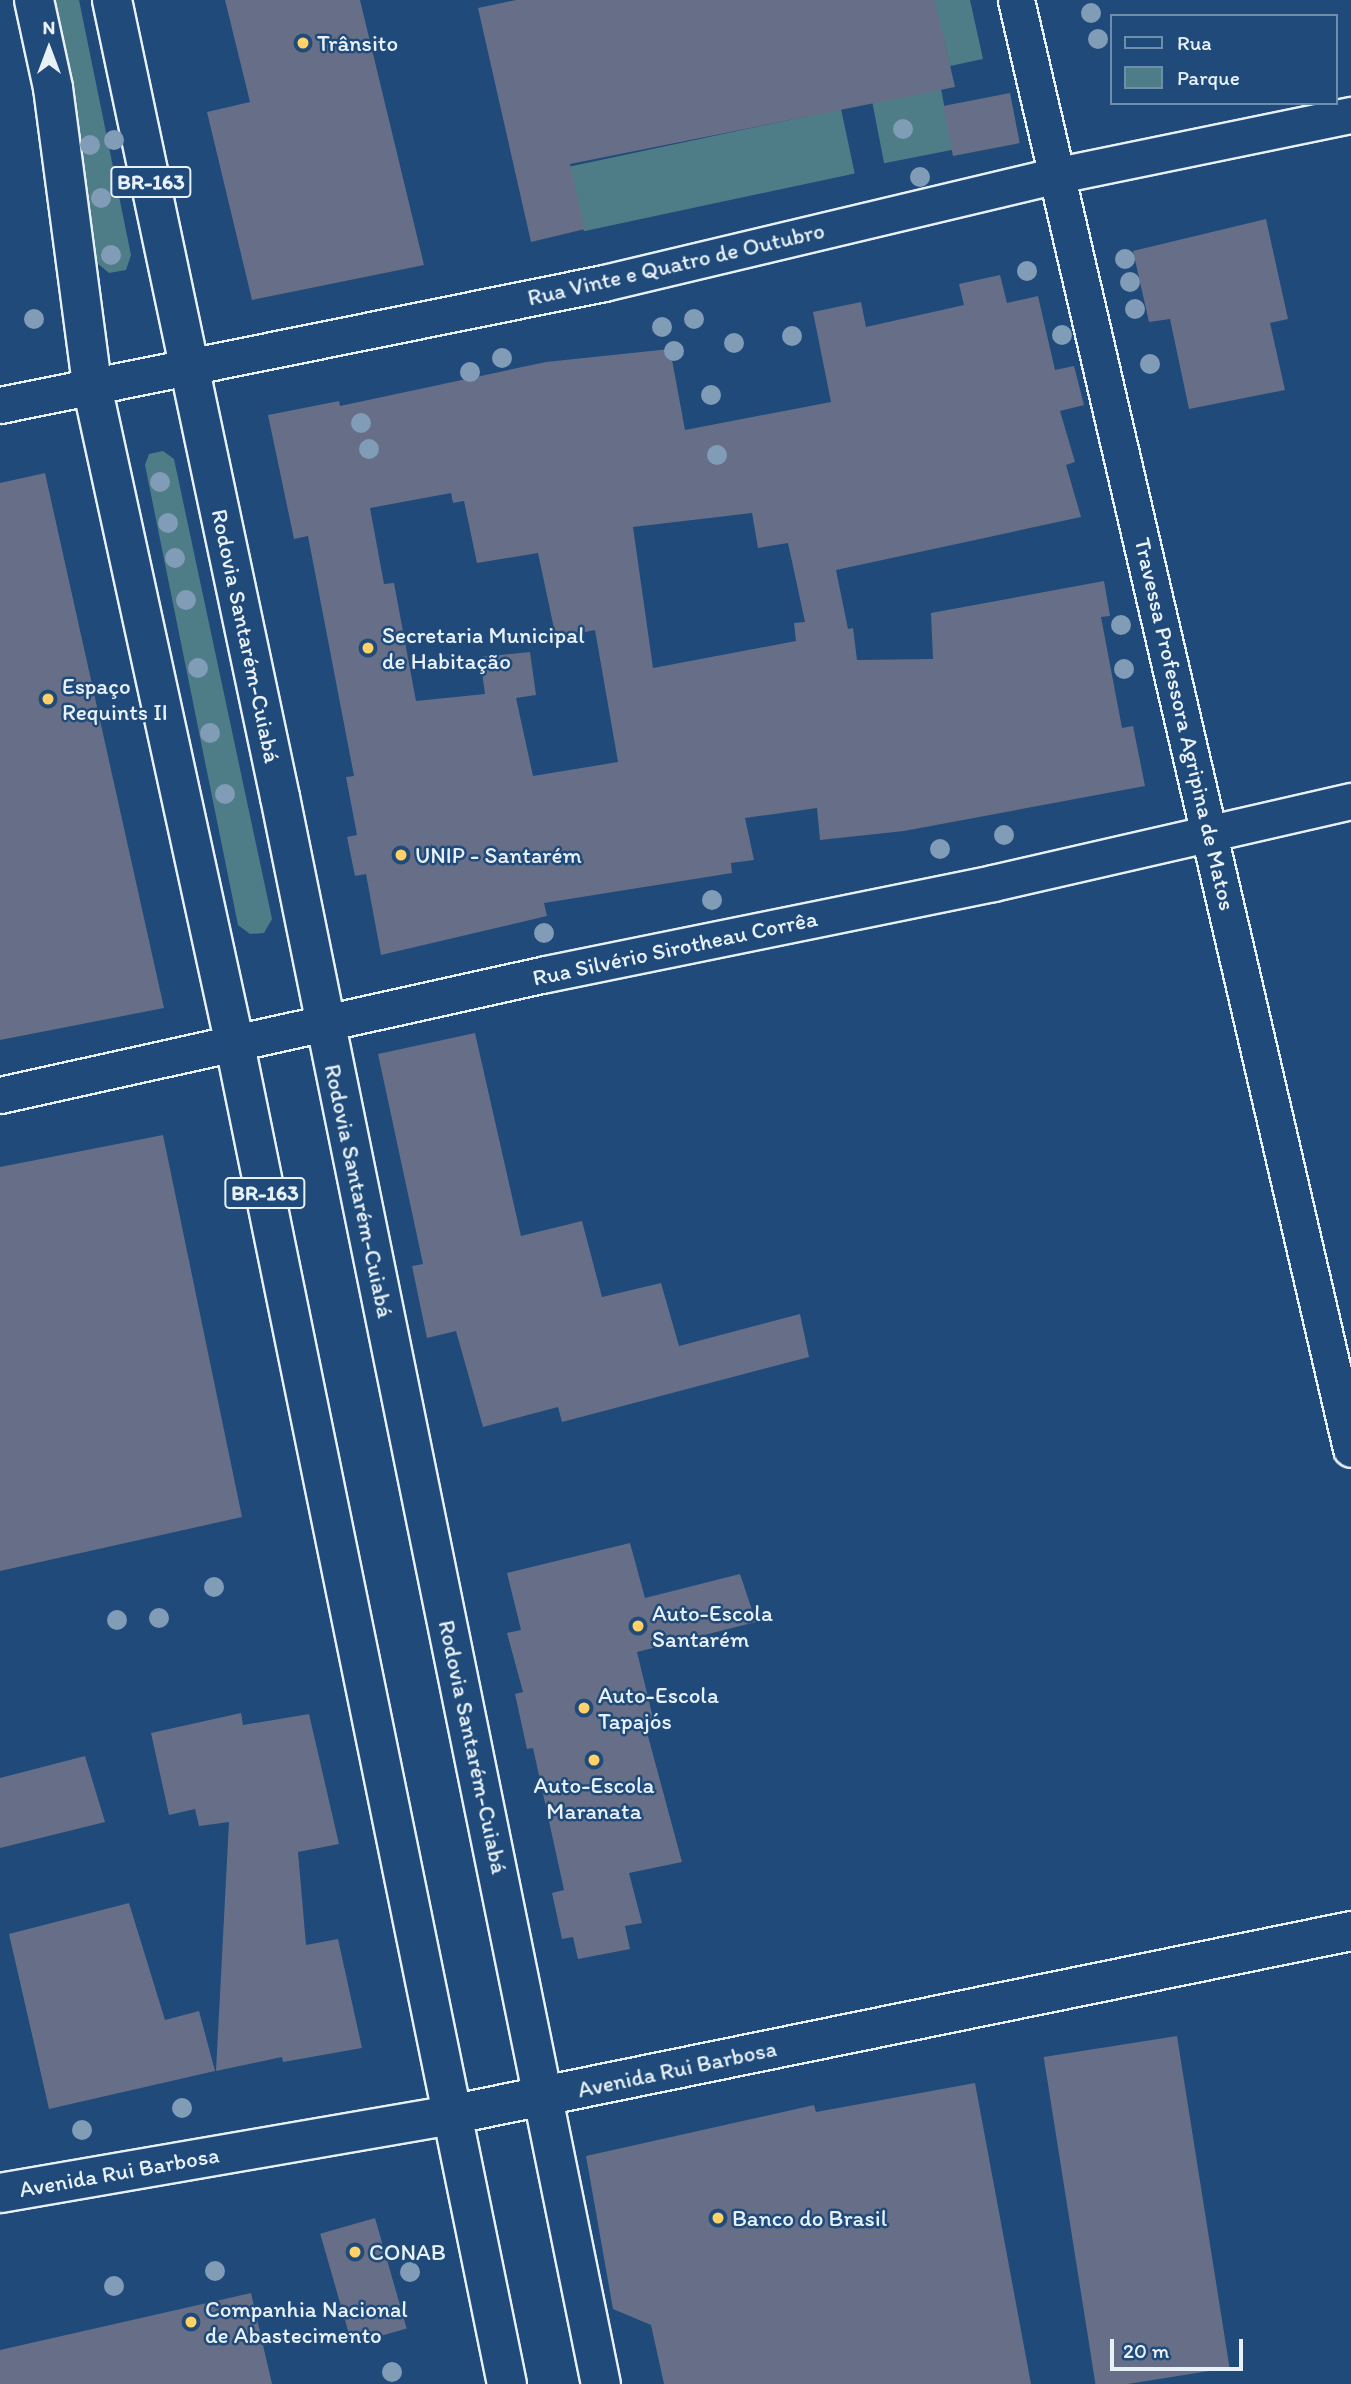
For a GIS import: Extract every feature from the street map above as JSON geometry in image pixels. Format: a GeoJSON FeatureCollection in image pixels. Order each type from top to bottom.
{"type":"FeatureCollection","features":[{"type":"Feature","properties":{"kind":"main road","name":"BR-163"},"geometry":{"type":"LineString","coordinates":[[34,0],[53,88],[92,386],[235,1045],[450,2115],[507,2384]]}},
{"type":"Feature","properties":{"kind":"main road","name":"Rodovia Santarém-Cuiabá"},"geometry":{"type":"LineString","coordinates":[[112,0],[545,2095],[601,2384]]}},
{"type":"Feature","properties":{"kind":"main road","name":"Avenida Rui Barbosa"},"geometry":{"type":"LineString","coordinates":[[0,2193],[450,2115],[1351,1931]]}},
{"type":"Feature","properties":{"kind":"street","name":"Travessa Professora Agripina de Matos"},"geometry":{"type":"LineString","coordinates":[[1016,0],[1351,1449]]}},
{"type":"Feature","properties":{"kind":"street","name":"Rua Vinte e Quatro de Outubro"},"geometry":{"type":"LineString","coordinates":[[0,405],[189,363],[604,283],[1058,175],[1351,115]]}},
{"type":"Feature","properties":{"kind":"street","name":"Rua Silvério Sirotheau Corrêa"},"geometry":{"type":"LineString","coordinates":[[0,1095],[325,1026],[546,974],[1210,834],[1351,801]]}},
{"type":"Feature","properties":{"kind":"green space"},"geometry":{"type":"Polygon","coordinates":[[[45,0],[79,0],[131,255],[126,270],[109,273],[97,263],[45,0]]]}},
{"type":"Feature","properties":{"kind":"green space"},"geometry":{"type":"Polygon","coordinates":[[[850,0],[970,0],[983,59],[950,66],[944,40],[850,0]]]}},
{"type":"Feature","properties":{"kind":"green space"},"geometry":{"type":"Polygon","coordinates":[[[941,89],[953,150],[884,163],[872,102],[941,89]]]}},
{"type":"Feature","properties":{"kind":"green space"},"geometry":{"type":"Polygon","coordinates":[[[841,109],[855,174],[584,231],[570,167],[841,109]]]}},
{"type":"Feature","properties":{"kind":"green space"},"geometry":{"type":"Polygon","coordinates":[[[163,451],[174,459],[272,919],[264,933],[250,934],[238,925],[145,465],[149,454],[163,451]]]}},
{"type":"Feature","properties":{"kind":"building"},"geometry":{"type":"Polygon","coordinates":[[[225,0],[360,0],[424,265],[252,300],[207,112],[250,102],[225,0]]]}},
{"type":"Feature","properties":{"kind":"building"},"geometry":{"type":"Polygon","coordinates":[[[516,0],[935,0],[955,87],[570,164],[585,229],[531,242],[478,8],[516,0]]]}},
{"type":"Feature","properties":{"kind":"building"},"geometry":{"type":"Polygon","coordinates":[[[1010,93],[1020,143],[953,156],[943,106],[1010,93]]]}},
{"type":"Feature","properties":{"kind":"building"},"geometry":{"type":"Polygon","coordinates":[[[1266,219],[1288,319],[1270,323],[1285,390],[1189,409],[1170,319],[1149,322],[1133,251],[1266,219]]]}},
{"type":"Feature","properties":{"kind":"building"},"geometry":{"type":"Polygon","coordinates":[[[1000,275],[1007,303],[1038,296],[1055,370],[1074,366],[1084,405],[1060,411],[1075,462],[1066,465],[1081,517],[836,570],[848,629],[853,628],[857,660],[933,659],[931,613],[1104,581],[1110,616],[1101,617],[1122,728],[1133,726],[1145,786],[904,831],[820,840],[817,808],[745,818],[754,860],[731,863],[732,873],[544,903],[547,916],[381,955],[366,874],[355,876],[347,837],[357,835],[346,777],[354,776],[308,536],[294,539],[268,415],[339,401],[340,406],[546,362],[670,349],[685,430],[831,402],[813,312],[861,302],[866,327],[964,305],[959,284],[1000,275]],[[451,493],[370,508],[384,584],[394,583],[416,701],[485,694],[480,657],[530,652],[536,695],[516,698],[533,776],[618,762],[595,630],[556,638],[538,553],[477,563],[464,501],[453,503],[451,493]],[[752,513],[633,527],[653,668],[796,641],[794,623],[805,622],[788,543],[758,548],[752,513]]]}},
{"type":"Feature","properties":{"kind":"building"},"geometry":{"type":"Polygon","coordinates":[[[45,473],[164,1008],[0,1040],[0,483],[45,473]]]}},
{"type":"Feature","properties":{"kind":"building"},"geometry":{"type":"Polygon","coordinates":[[[475,1033],[521,1236],[582,1221],[602,1297],[661,1283],[679,1346],[800,1314],[809,1357],[562,1422],[558,1407],[483,1427],[456,1331],[427,1338],[412,1266],[423,1264],[378,1054],[475,1033]]]}},
{"type":"Feature","properties":{"kind":"building"},"geometry":{"type":"Polygon","coordinates":[[[163,1135],[242,1517],[0,1571],[0,1167],[163,1135]]]}},
{"type":"Feature","properties":{"kind":"building"},"geometry":{"type":"Polygon","coordinates":[[[630,1543],[645,1598],[740,1574],[756,1622],[637,1652],[654,1722],[645,1725],[682,1862],[629,1873],[642,1923],[625,1926],[630,1949],[578,1959],[573,1937],[562,1939],[552,1893],[564,1890],[533,1748],[527,1749],[515,1694],[523,1692],[507,1633],[521,1630],[507,1573],[630,1543]]]}},
{"type":"Feature","properties":{"kind":"building"},"geometry":{"type":"Polygon","coordinates":[[[241,1713],[243,1725],[309,1714],[339,1844],[298,1852],[306,1945],[338,1939],[362,2048],[283,2062],[282,2057],[216,2071],[229,1822],[199,1826],[195,1809],[169,1815],[151,1733],[241,1713]]]}},
{"type":"Feature","properties":{"kind":"building"},"geometry":{"type":"Polygon","coordinates":[[[85,1756],[105,1822],[0,1848],[0,1778],[85,1756]]]}},
{"type":"Feature","properties":{"kind":"building"},"geometry":{"type":"Polygon","coordinates":[[[129,1903],[165,2020],[199,2011],[215,2071],[49,2109],[9,1934],[129,1903]]]}},
{"type":"Feature","properties":{"kind":"building"},"geometry":{"type":"Polygon","coordinates":[[[1177,2036],[1230,2368],[1128,2384],[1095,2384],[1044,2057],[1177,2036]]]}},
{"type":"Feature","properties":{"kind":"building"},"geometry":{"type":"Polygon","coordinates":[[[975,2083],[1031,2384],[664,2384],[651,2325],[613,2309],[586,2156],[814,2105],[816,2112],[975,2083]]]}},
{"type":"Feature","properties":{"kind":"building"},"geometry":{"type":"Polygon","coordinates":[[[375,2218],[407,2329],[352,2344],[320,2234],[375,2218]]]}},
{"type":"Feature","properties":{"kind":"building","name":"Companhia Nacional de Abastecimento"},"geometry":{"type":"Polygon","coordinates":[[[251,2293],[272,2384],[0,2384],[0,2350],[251,2293]]]}},
{"type":"Feature","properties":{"kind":"place","name":"Trânsito"},"geometry":{"type":"Point","coordinates":[303,43]}},
{"type":"Feature","properties":{"kind":"place","name":"Secretaria Municipal de Habitação"},"geometry":{"type":"Point","coordinates":[368,648]}},
{"type":"Feature","properties":{"kind":"place","name":"Espaço Requints II"},"geometry":{"type":"Point","coordinates":[48,699]}},
{"type":"Feature","properties":{"kind":"place","name":"UNIP - Santarém"},"geometry":{"type":"Point","coordinates":[401,855]}},
{"type":"Feature","properties":{"kind":"place","name":"Auto-Escola Santarém"},"geometry":{"type":"Point","coordinates":[638,1626]}},
{"type":"Feature","properties":{"kind":"place","name":"Auto-Escola Tapajós"},"geometry":{"type":"Point","coordinates":[584,1708]}},
{"type":"Feature","properties":{"kind":"place","name":"Auto-Escola Maranata"},"geometry":{"type":"Point","coordinates":[594,1760]}},
{"type":"Feature","properties":{"kind":"place","name":"Banco do Brasil"},"geometry":{"type":"Point","coordinates":[718,2218]}},
{"type":"Feature","properties":{"kind":"place","name":"CONAB"},"geometry":{"type":"Point","coordinates":[355,2252]}},
{"type":"Feature","properties":{"kind":"place","name":"Companhia Nacional de Abastecimento"},"geometry":{"type":"Point","coordinates":[191,2322]}}]}
